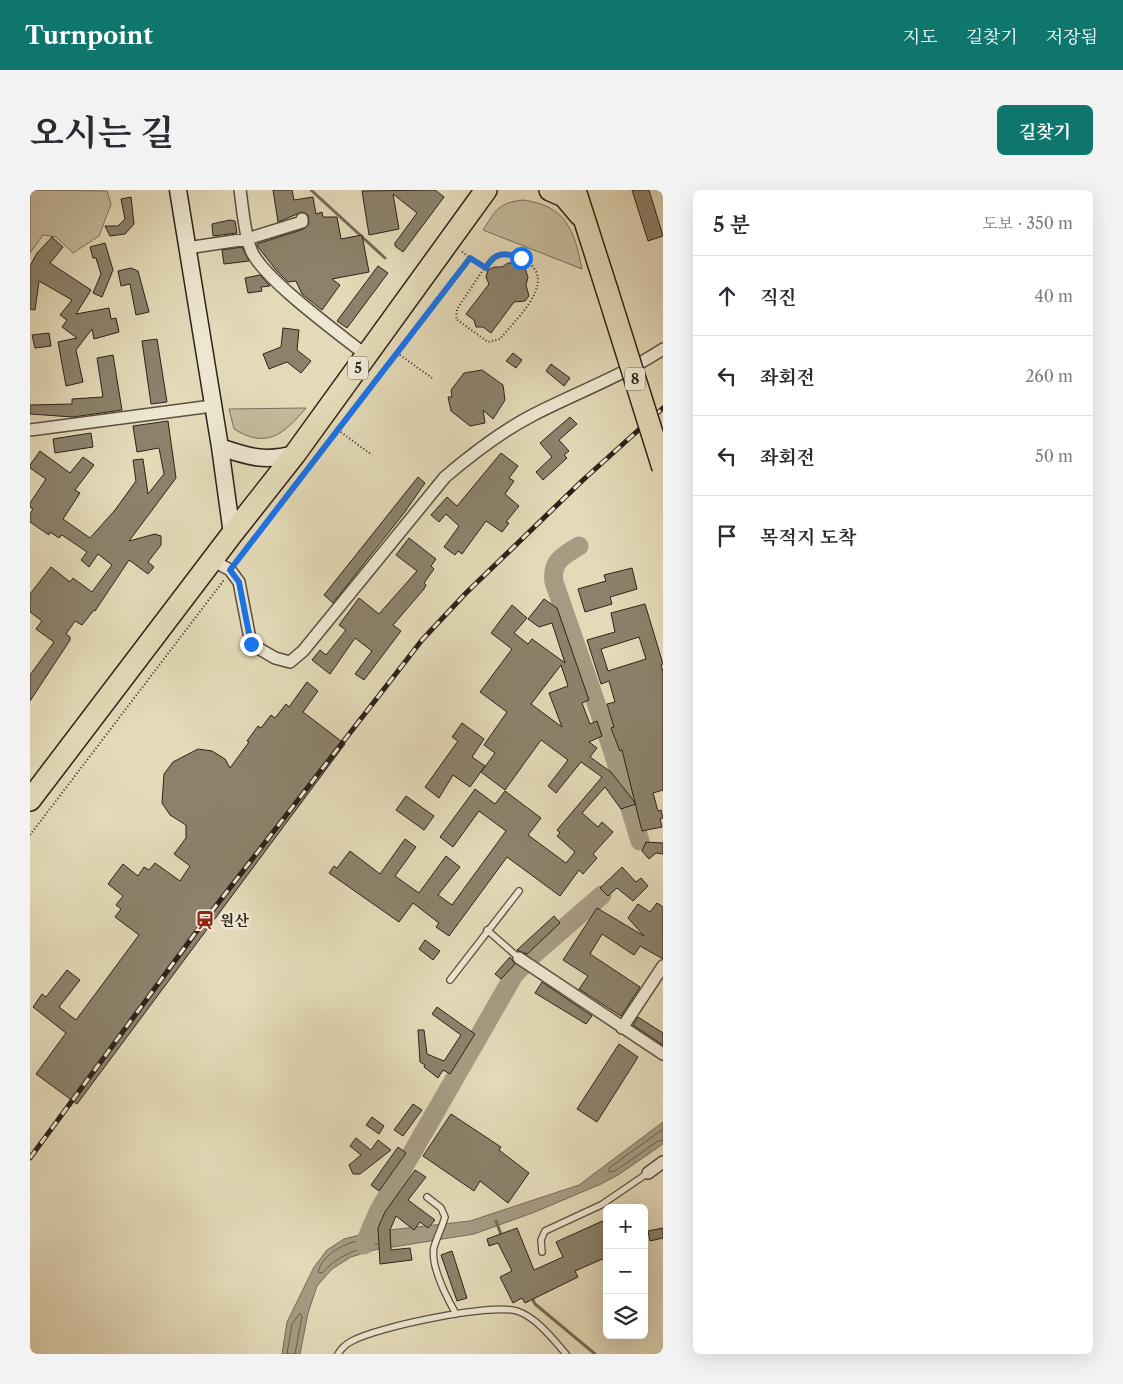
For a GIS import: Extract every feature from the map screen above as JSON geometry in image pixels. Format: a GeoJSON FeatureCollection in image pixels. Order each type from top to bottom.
{"type":"FeatureCollection","features":[{"type":"Feature","properties":{"kind":"highway","name":"8"},"geometry":{"type":"LineString","coordinates":[[550,190],[564,196],[583,219]]}},
{"type":"Feature","properties":{"kind":"highway","name":"8"},"geometry":{"type":"LineString","coordinates":[[575,190],[663,468]]}},
{"type":"Feature","properties":{"kind":"highway","name":"5"},"geometry":{"type":"LineString","coordinates":[[30,800],[221,565],[232,534],[295,454],[450,241],[488,193]]}},
{"type":"Feature","properties":{"kind":"main road"},"geometry":{"type":"LineString","coordinates":[[178,190],[232,534]]}},
{"type":"Feature","properties":{"kind":"main road"},"geometry":{"type":"LineString","coordinates":[[220,448],[250,458],[276,459],[295,454]]}},
{"type":"Feature","properties":{"kind":"street"},"geometry":{"type":"LineString","coordinates":[[240,190],[251,251],[260,265],[289,292],[367,356]]}},
{"type":"Feature","properties":{"kind":"street"},"geometry":{"type":"LineString","coordinates":[[187,248],[248,239],[302,222],[302,218]]}},
{"type":"Feature","properties":{"kind":"street"},"geometry":{"type":"LineString","coordinates":[[221,565],[239,582],[251,644],[276,658],[290,662],[303,650],[445,477],[467,458],[530,417],[599,385],[663,349]]}},
{"type":"Feature","properties":{"kind":"street"},"geometry":{"type":"LineString","coordinates":[[30,430],[212,406]]}},
{"type":"Feature","properties":{"kind":"street"},"geometry":{"type":"LineString","coordinates":[[519,958],[663,1054]]}},
{"type":"Feature","properties":{"kind":"street"},"geometry":{"type":"LineString","coordinates":[[622,1028],[663,966]]}},
{"type":"Feature","properties":{"kind":"street"},"geometry":{"type":"LineString","coordinates":[[648,1173],[663,1162]]}},
{"type":"Feature","properties":{"kind":"lane"},"geometry":{"type":"LineString","coordinates":[[450,980],[519,891]]}},
{"type":"Feature","properties":{"kind":"lane"},"geometry":{"type":"LineString","coordinates":[[487,930],[519,958]]}},
{"type":"Feature","properties":{"kind":"lane"},"geometry":{"type":"LineString","coordinates":[[542,1252],[541,1240],[545,1231],[601,1205],[648,1173]]}},
{"type":"Feature","properties":{"kind":"lane"},"geometry":{"type":"LineString","coordinates":[[426,1197],[441,1208],[445,1217],[434,1247],[434,1256],[440,1281],[454,1309]]}},
{"type":"Feature","properties":{"kind":"lane"},"geometry":{"type":"LineString","coordinates":[[338,1354],[352,1341],[454,1309],[503,1309],[518,1311],[546,1333],[566,1354]]}},
{"type":"Feature","properties":{"kind":"path"},"geometry":{"type":"LineString","coordinates":[[450,241],[470,258],[486,268]]}},
{"type":"Feature","properties":{"kind":"path"},"geometry":{"type":"LineString","coordinates":[[510,254],[528,261],[534,267],[539,281],[536,293],[500,339],[488,342],[456,319],[457,309],[486,268],[491,258],[510,254]]}},
{"type":"Feature","properties":{"kind":"path"},"geometry":{"type":"LineString","coordinates":[[30,835],[217,591],[221,565],[338,430],[470,258]]}},
{"type":"Feature","properties":{"kind":"path"},"geometry":{"type":"LineString","coordinates":[[397,353],[432,378]]}},
{"type":"Feature","properties":{"kind":"path"},"geometry":{"type":"LineString","coordinates":[[338,430],[372,455]]}},
{"type":"Feature","properties":{"kind":"shaded area"},"geometry":{"type":"Polygon","coordinates":[[[30,190],[107,191],[111,204],[99,236],[73,253],[56,237],[43,235],[30,253],[30,190]]]}},
{"type":"Feature","properties":{"kind":"shaded area"},"geometry":{"type":"Polygon","coordinates":[[[523,200],[538,203],[549,208],[566,222],[575,242],[582,269],[483,230],[498,209],[508,203],[523,200]]]}},
{"type":"Feature","properties":{"kind":"shaded area"},"geometry":{"type":"Polygon","coordinates":[[[306,408],[283,431],[266,438],[256,438],[234,429],[229,409],[306,408]]]}},
{"type":"Feature","properties":{"kind":"water"},"geometry":{"type":"Polygon","coordinates":[[[663,1122],[663,1144],[618,1175],[601,1184],[535,1212],[474,1234],[374,1250],[351,1257],[332,1269],[317,1286],[308,1313],[300,1354],[282,1354],[287,1322],[314,1267],[327,1250],[344,1239],[371,1232],[470,1221],[579,1185],[663,1122]]]}},
{"type":"Feature","properties":{"kind":"building"},"geometry":{"type":"Polygon","coordinates":[[[273,190],[292,190],[294,200],[313,197],[316,214],[322,212],[323,217],[337,217],[341,239],[362,235],[369,272],[332,279],[340,285],[322,310],[302,294],[296,281],[288,282],[258,247],[257,244],[304,229],[309,223],[308,215],[302,212],[278,222],[273,190]]]}},
{"type":"Feature","properties":{"kind":"building"},"geometry":{"type":"Polygon","coordinates":[[[435,190],[444,197],[403,252],[395,246],[395,243],[417,213],[393,194],[399,229],[369,235],[362,191],[435,190]]]}},
{"type":"Feature","properties":{"kind":"building"},"geometry":{"type":"Polygon","coordinates":[[[632,190],[649,190],[663,236],[648,241],[632,190]]]}},
{"type":"Feature","properties":{"kind":"building"},"geometry":{"type":"Polygon","coordinates":[[[131,197],[134,224],[125,234],[110,236],[105,226],[118,226],[125,219],[121,199],[131,197]]]}},
{"type":"Feature","properties":{"kind":"building"},"geometry":{"type":"Polygon","coordinates":[[[230,220],[235,221],[237,233],[213,236],[212,224],[230,220]]]}},
{"type":"Feature","properties":{"kind":"building"},"geometry":{"type":"Polygon","coordinates":[[[52,237],[63,247],[50,263],[91,290],[76,314],[109,308],[111,319],[116,318],[119,332],[94,339],[92,329],[76,350],[83,382],[66,386],[58,342],[77,338],[62,327],[67,320],[60,315],[72,300],[39,281],[35,310],[30,309],[30,266],[37,253],[52,237]]]}},
{"type":"Feature","properties":{"kind":"building"},"geometry":{"type":"Polygon","coordinates":[[[105,243],[113,270],[102,297],[93,293],[101,274],[90,247],[105,243]]]}},
{"type":"Feature","properties":{"kind":"building"},"geometry":{"type":"Polygon","coordinates":[[[242,247],[249,261],[224,264],[222,250],[242,247]]]}},
{"type":"Feature","properties":{"kind":"building"},"geometry":{"type":"Polygon","coordinates":[[[508,263],[518,263],[525,268],[528,277],[526,285],[529,296],[525,301],[514,302],[491,333],[483,327],[476,327],[474,320],[466,314],[489,284],[486,277],[488,270],[494,267],[502,267],[508,263]]]}},
{"type":"Feature","properties":{"kind":"building"},"geometry":{"type":"Polygon","coordinates":[[[378,266],[388,273],[347,328],[337,321],[378,266]]]}},
{"type":"Feature","properties":{"kind":"building"},"geometry":{"type":"Polygon","coordinates":[[[131,268],[138,271],[149,312],[136,315],[130,284],[121,286],[118,271],[131,268]]]}},
{"type":"Feature","properties":{"kind":"building"},"geometry":{"type":"Polygon","coordinates":[[[260,275],[270,286],[261,287],[262,291],[248,293],[245,278],[260,275]]]}},
{"type":"Feature","properties":{"kind":"building"},"geometry":{"type":"Polygon","coordinates":[[[283,328],[299,330],[297,350],[311,361],[301,373],[287,362],[269,369],[263,354],[281,347],[283,328]]]}},
{"type":"Feature","properties":{"kind":"building"},"geometry":{"type":"Polygon","coordinates":[[[49,333],[51,346],[35,348],[32,335],[49,333]]]}},
{"type":"Feature","properties":{"kind":"building"},"geometry":{"type":"Polygon","coordinates":[[[157,339],[167,402],[151,404],[142,341],[157,339]]]}},
{"type":"Feature","properties":{"kind":"building"},"geometry":{"type":"Polygon","coordinates":[[[513,353],[522,360],[516,368],[506,361],[513,353]]]}},
{"type":"Feature","properties":{"kind":"building"},"geometry":{"type":"Polygon","coordinates":[[[113,355],[122,410],[73,417],[30,414],[30,405],[72,404],[72,399],[103,397],[97,358],[113,355]]]}},
{"type":"Feature","properties":{"kind":"building"},"geometry":{"type":"Polygon","coordinates":[[[551,364],[570,378],[564,386],[546,371],[551,364]]]}},
{"type":"Feature","properties":{"kind":"building"},"geometry":{"type":"Polygon","coordinates":[[[482,370],[503,385],[505,400],[493,419],[483,410],[485,423],[470,426],[451,411],[448,397],[452,397],[451,390],[464,373],[482,370]]]}},
{"type":"Feature","properties":{"kind":"building"},"geometry":{"type":"Polygon","coordinates":[[[570,417],[577,424],[559,440],[569,451],[564,455],[567,458],[543,480],[536,472],[552,457],[540,443],[570,417]]]}},
{"type":"Feature","properties":{"kind":"building"},"geometry":{"type":"Polygon","coordinates":[[[168,421],[176,478],[129,541],[155,534],[161,536],[161,545],[148,562],[154,567],[148,574],[129,560],[95,611],[82,625],[75,621],[66,634],[70,637],[70,640],[30,701],[30,675],[54,642],[36,629],[42,621],[30,612],[30,594],[51,567],[70,582],[73,578],[92,592],[112,565],[98,554],[89,567],[81,560],[87,552],[62,535],[59,538],[50,532],[49,535],[30,522],[30,514],[33,509],[30,507],[30,503],[46,479],[30,468],[30,465],[40,451],[70,473],[83,457],[94,465],[75,490],[80,493],[63,519],[90,538],[115,510],[136,481],[133,460],[143,459],[148,494],[164,474],[159,448],[137,452],[133,426],[168,421]]]}},
{"type":"Feature","properties":{"kind":"building"},"geometry":{"type":"Polygon","coordinates":[[[91,433],[93,447],[55,453],[53,439],[91,433]]]}},
{"type":"Feature","properties":{"kind":"building"},"geometry":{"type":"Polygon","coordinates":[[[501,453],[518,466],[509,478],[514,481],[505,494],[519,506],[506,522],[509,523],[502,532],[486,521],[462,554],[458,551],[455,555],[444,547],[459,526],[446,514],[439,522],[431,515],[447,497],[457,506],[501,453]]]}},
{"type":"Feature","properties":{"kind":"building"},"geometry":{"type":"Polygon","coordinates":[[[418,477],[425,483],[404,513],[333,603],[324,595],[418,477]]]}},
{"type":"Feature","properties":{"kind":"building"},"geometry":{"type":"Polygon","coordinates":[[[409,538],[436,559],[431,566],[434,569],[424,583],[426,585],[424,589],[393,625],[401,631],[364,680],[355,674],[372,651],[355,638],[330,674],[312,660],[320,650],[326,655],[346,630],[339,625],[359,598],[379,614],[417,571],[396,555],[409,538]]]}},
{"type":"Feature","properties":{"kind":"building"},"geometry":{"type":"Polygon","coordinates":[[[632,568],[637,589],[610,597],[612,604],[585,612],[578,589],[606,581],[604,575],[632,568]]]}},
{"type":"Feature","properties":{"kind":"building"},"geometry":{"type":"Polygon","coordinates":[[[544,599],[557,608],[589,700],[582,703],[590,724],[597,721],[602,736],[589,742],[597,748],[590,757],[611,772],[636,804],[621,809],[605,787],[582,813],[598,827],[602,822],[613,832],[593,854],[597,858],[583,874],[579,870],[560,896],[507,857],[449,936],[436,927],[439,923],[413,903],[399,922],[329,873],[334,866],[337,868],[350,851],[380,874],[405,839],[416,847],[395,876],[419,893],[446,856],[460,867],[438,895],[452,905],[506,831],[479,811],[453,847],[440,837],[475,789],[495,804],[505,791],[541,818],[528,835],[566,863],[575,852],[557,836],[560,833],[557,830],[602,777],[581,762],[556,793],[548,786],[568,760],[541,740],[505,790],[481,772],[495,753],[484,745],[507,712],[480,692],[512,649],[491,633],[512,605],[527,618],[514,633],[528,644],[532,639],[565,663],[552,623],[539,627],[528,619],[544,599]],[[561,665],[531,704],[562,727],[549,693],[568,686],[561,665]]]}},
{"type":"Feature","properties":{"kind":"building"},"geometry":{"type":"Polygon","coordinates":[[[645,604],[663,664],[661,665],[663,672],[663,790],[653,793],[658,811],[661,810],[663,818],[660,819],[662,827],[642,831],[622,750],[620,751],[611,728],[614,727],[607,704],[615,702],[609,681],[601,684],[587,640],[615,632],[611,613],[645,604]],[[639,637],[601,649],[608,671],[646,659],[639,637]]]}},
{"type":"Feature","properties":{"kind":"building"},"geometry":{"type":"Polygon","coordinates":[[[307,682],[318,691],[303,712],[345,744],[77,1104],[36,1074],[66,1033],[33,1007],[42,994],[46,997],[67,970],[80,980],[59,1007],[76,1020],[139,935],[115,917],[121,909],[116,905],[123,896],[108,884],[123,864],[138,876],[144,867],[149,870],[155,863],[180,881],[190,866],[174,854],[186,838],[186,825],[170,815],[162,803],[164,774],[173,762],[198,749],[212,751],[225,759],[230,768],[258,726],[261,728],[271,715],[275,718],[286,704],[289,707],[307,682]]]}},
{"type":"Feature","properties":{"kind":"building"},"geometry":{"type":"Polygon","coordinates":[[[462,723],[484,739],[472,757],[485,766],[470,787],[453,775],[439,798],[425,787],[458,741],[452,737],[462,723]]]}},
{"type":"Feature","properties":{"kind":"building"},"geometry":{"type":"Polygon","coordinates":[[[406,796],[434,816],[424,830],[396,810],[406,796]]]}},
{"type":"Feature","properties":{"kind":"building"},"geometry":{"type":"Polygon","coordinates":[[[646,842],[663,843],[663,854],[656,853],[649,859],[642,851],[646,842]]]}},
{"type":"Feature","properties":{"kind":"building"},"geometry":{"type":"Polygon","coordinates":[[[622,867],[636,882],[641,878],[648,886],[633,901],[617,888],[608,896],[600,888],[622,867]]]}},
{"type":"Feature","properties":{"kind":"building"},"geometry":{"type":"Polygon","coordinates":[[[657,903],[663,907],[663,959],[640,946],[634,955],[602,934],[590,954],[640,987],[621,1016],[579,989],[588,976],[563,960],[597,908],[644,936],[628,918],[638,904],[650,912],[657,903]]]}},
{"type":"Feature","properties":{"kind":"building"},"geometry":{"type":"Polygon","coordinates":[[[554,916],[560,923],[527,954],[517,950],[554,916]]]}},
{"type":"Feature","properties":{"kind":"building"},"geometry":{"type":"Polygon","coordinates":[[[425,940],[440,951],[433,960],[419,949],[425,940]]]}},
{"type":"Feature","properties":{"kind":"building"},"geometry":{"type":"Polygon","coordinates":[[[510,957],[515,964],[501,979],[495,974],[510,957]]]}},
{"type":"Feature","properties":{"kind":"building"},"geometry":{"type":"Polygon","coordinates":[[[542,982],[592,1016],[586,1024],[535,993],[542,982]]]}},
{"type":"Feature","properties":{"kind":"building"},"geometry":{"type":"Polygon","coordinates":[[[437,1007],[475,1034],[450,1074],[443,1070],[438,1078],[420,1062],[418,1030],[424,1030],[427,1054],[444,1061],[461,1035],[432,1014],[437,1007]]]}},
{"type":"Feature","properties":{"kind":"building"},"geometry":{"type":"Polygon","coordinates":[[[638,1017],[663,1033],[663,1045],[633,1025],[638,1017]]]}},
{"type":"Feature","properties":{"kind":"building"},"geometry":{"type":"Polygon","coordinates":[[[619,1044],[638,1057],[597,1122],[577,1109],[619,1044]]]}},
{"type":"Feature","properties":{"kind":"building"},"geometry":{"type":"Polygon","coordinates":[[[413,1104],[422,1110],[403,1136],[394,1130],[413,1104]]]}},
{"type":"Feature","properties":{"kind":"building"},"geometry":{"type":"Polygon","coordinates":[[[451,1114],[501,1147],[499,1150],[529,1173],[508,1203],[480,1181],[474,1191],[423,1156],[451,1114]]]}},
{"type":"Feature","properties":{"kind":"building"},"geometry":{"type":"Polygon","coordinates":[[[372,1117],[384,1126],[379,1134],[366,1125],[372,1117]]]}},
{"type":"Feature","properties":{"kind":"building"},"geometry":{"type":"Polygon","coordinates":[[[356,1138],[371,1150],[378,1140],[391,1150],[360,1174],[353,1174],[349,1165],[361,1155],[350,1146],[356,1138]]]}},
{"type":"Feature","properties":{"kind":"building"},"geometry":{"type":"Polygon","coordinates":[[[398,1147],[406,1153],[379,1191],[371,1185],[398,1147]]]}},
{"type":"Feature","properties":{"kind":"building"},"geometry":{"type":"Polygon","coordinates":[[[415,1170],[426,1177],[408,1200],[435,1220],[428,1228],[420,1222],[414,1230],[396,1216],[390,1230],[391,1250],[410,1248],[412,1260],[380,1264],[378,1228],[385,1212],[415,1170]]]}},
{"type":"Feature","properties":{"kind":"building"},"geometry":{"type":"Polygon","coordinates":[[[603,1221],[603,1259],[575,1271],[578,1277],[525,1303],[522,1298],[513,1303],[500,1277],[512,1271],[498,1243],[489,1246],[487,1239],[517,1228],[534,1270],[563,1257],[556,1242],[603,1221]]]}},
{"type":"Feature","properties":{"kind":"building"},"geometry":{"type":"Polygon","coordinates":[[[663,1228],[663,1238],[650,1241],[648,1231],[663,1228]]]}},
{"type":"Feature","properties":{"kind":"building"},"geometry":{"type":"Polygon","coordinates":[[[452,1251],[467,1298],[457,1301],[441,1255],[452,1251]]]}},
{"type":"Feature","properties":{"kind":"waterway"},"geometry":{"type":"LineString","coordinates":[[311,190],[385,258]]}},
{"type":"Feature","properties":{"kind":"waterway"},"geometry":{"type":"LineString","coordinates":[[579,546],[563,556],[556,564],[554,582],[612,749],[640,841]]}},
{"type":"Feature","properties":{"kind":"waterway"},"geometry":{"type":"LineString","coordinates":[[364,1245],[378,1212],[514,975],[533,955],[602,895]]}},
{"type":"Feature","properties":{"kind":"waterway"},"geometry":{"type":"LineString","coordinates":[[496,1221],[502,1237]]}},
{"type":"Feature","properties":{"kind":"waterway"},"geometry":{"type":"LineString","coordinates":[[531,1296],[535,1304],[595,1354]]}},
{"type":"Feature","properties":{"kind":"railway"},"geometry":{"type":"LineString","coordinates":[[30,1158],[205,920],[422,640],[466,593],[583,480],[663,408]]}},
{"type":"Feature","properties":{"kind":"place","name":"원산"},"geometry":{"type":"Point","coordinates":[205,920]}},
{"type":"Feature","properties":{"kind":"route"},"geometry":{"type":"LineString","coordinates":[[251,644],[239,582],[230,570],[470,258],[486,268],[491,258],[500,254],[510,254],[521,258]]}}]}
